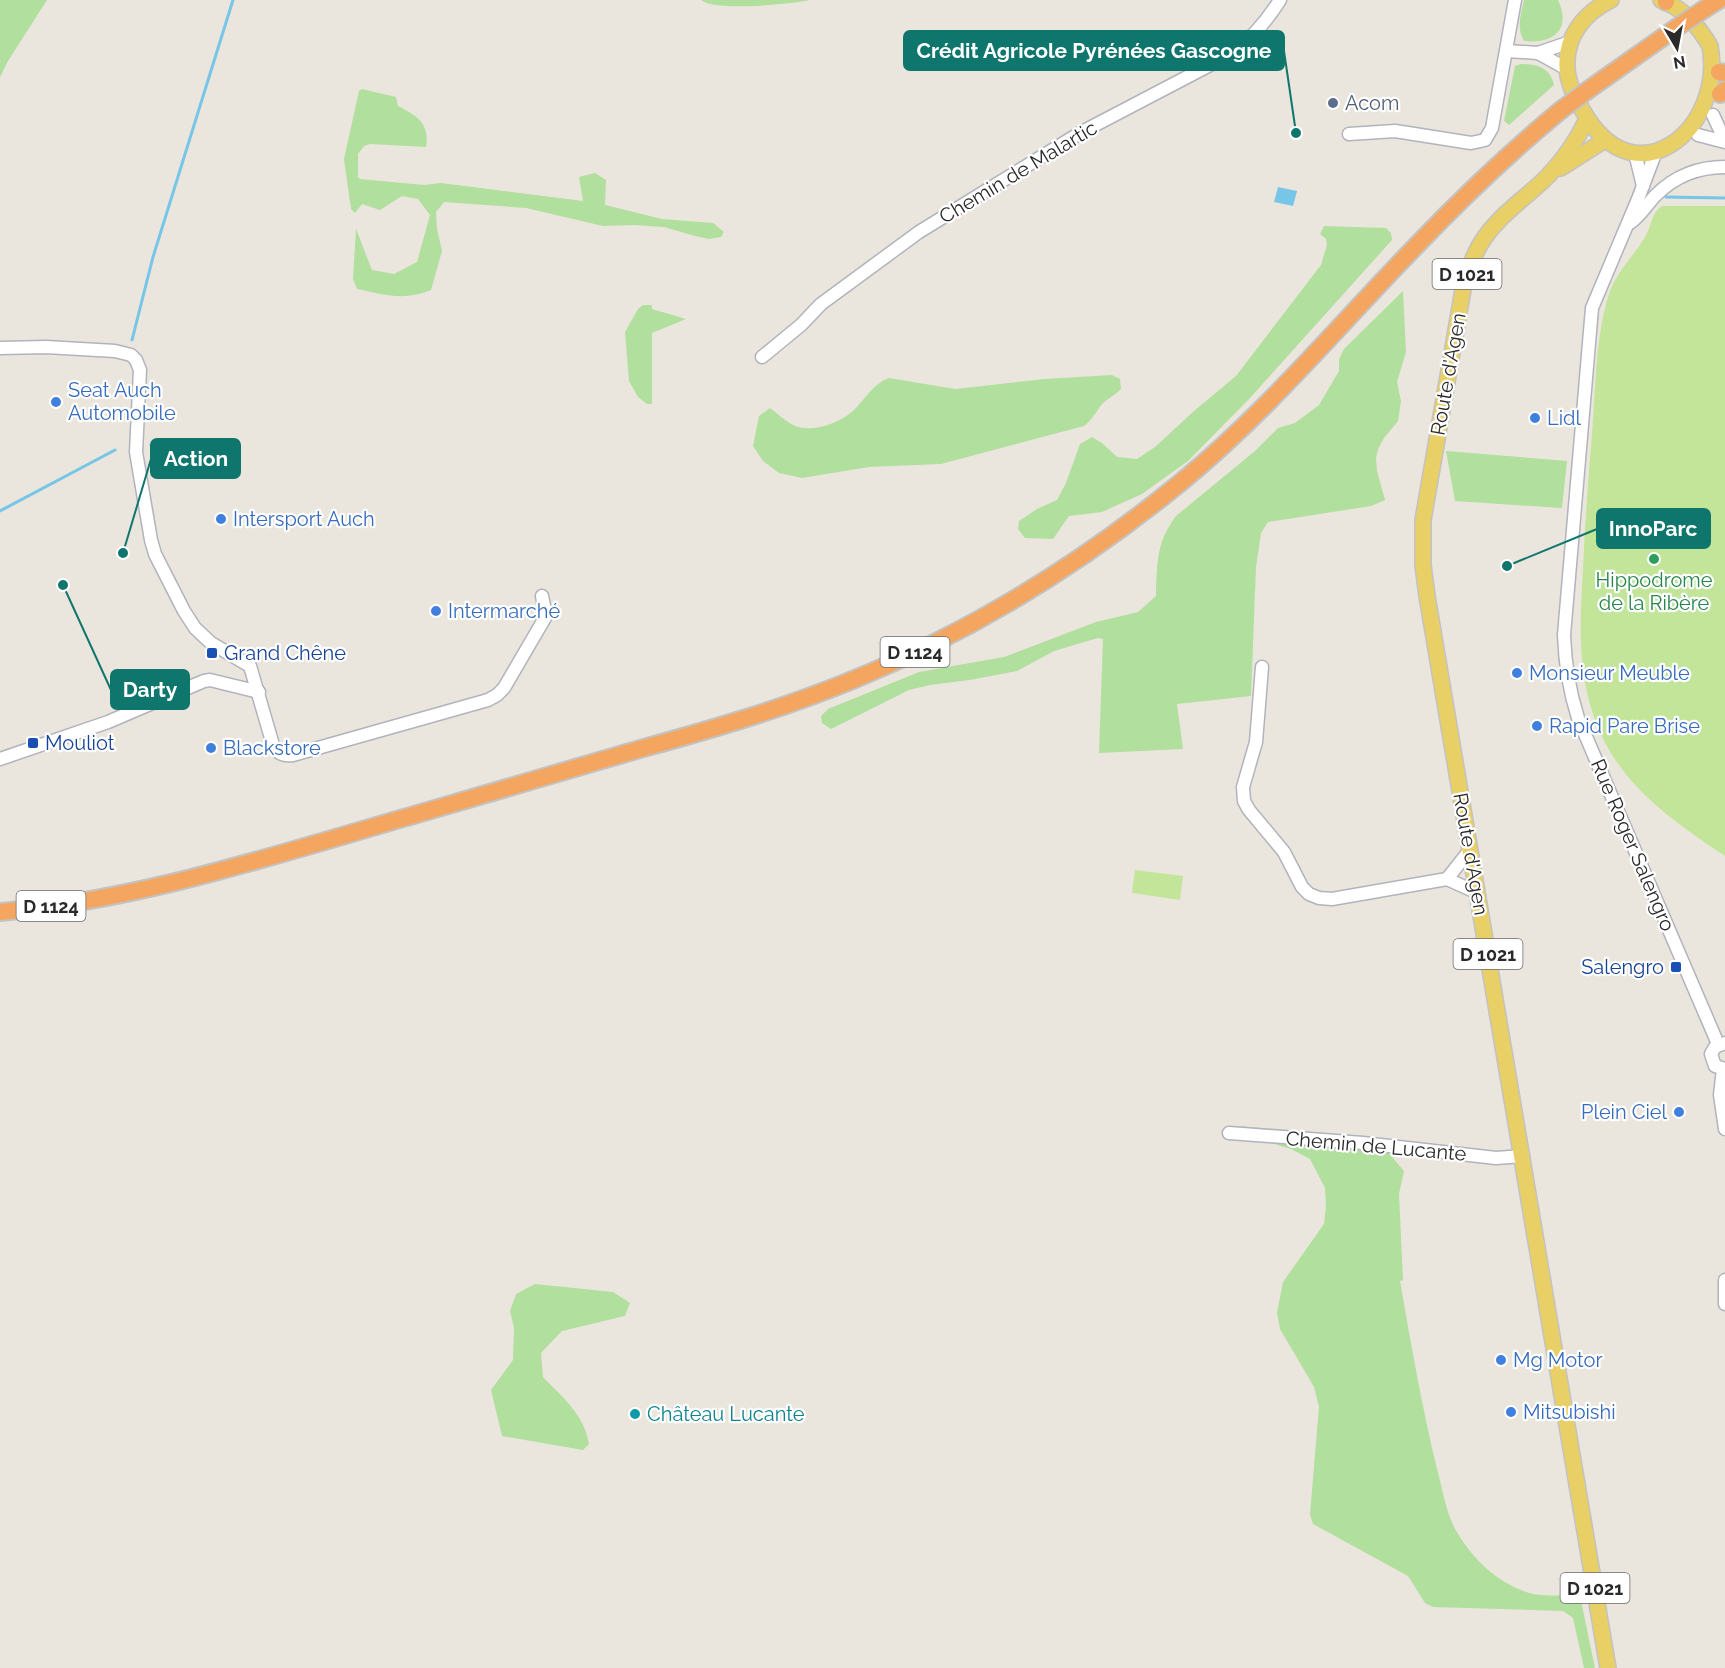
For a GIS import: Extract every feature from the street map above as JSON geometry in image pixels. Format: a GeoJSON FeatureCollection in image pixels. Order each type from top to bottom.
{"type":"FeatureCollection","features":[{"type":"Feature","properties":{"kind":"highway","name":"D 1124"},"geometry":{"type":"LineString","coordinates":[[0,912],[102,897],[184,879],[747,719],[857,678],[921,650],[980,619],[1075,562],[1148,508],[1212,456],[1283,389],[1415,247],[1480,181],[1588,90],[1719,0]]}},
{"type":"Feature","properties":{"kind":"highway"},"geometry":{"type":"LineString","coordinates":[[0,903],[85,893],[102,897]]}},
{"type":"Feature","properties":{"kind":"main road"},"geometry":{"type":"LineString","coordinates":[[1611,0],[1589,6],[1570,42],[1567,69],[1572,90],[1587,119],[1605,140],[1635,153],[1655,154],[1683,145],[1698,135],[1713,115],[1722,92],[1722,72],[1700,29],[1680,10],[1665,1]]}},
{"type":"Feature","properties":{"kind":"main road","name":"Route d'Agen"},"geometry":{"type":"LineString","coordinates":[[1587,119],[1572,148],[1548,176],[1500,219],[1484,238],[1470,267],[1464,284],[1421,541],[1425,585],[1608,1668]]}},
{"type":"Feature","properties":{"kind":"main road","name":"Route d'Agen"},"geometry":{"type":"LineString","coordinates":[[1548,176],[1605,140]]}},
{"type":"Feature","properties":{"kind":"street","name":"Chemin de Malartic"},"geometry":{"type":"LineString","coordinates":[[762,357],[801,325],[821,304],[919,232],[1080,133],[1231,54],[1244,45],[1264,24],[1280,0]]}},
{"type":"Feature","properties":{"kind":"street"},"geometry":{"type":"LineString","coordinates":[[1350,134],[1395,131],[1471,143],[1485,140],[1492,128],[1515,0]]}},
{"type":"Feature","properties":{"kind":"street"},"geometry":{"type":"LineString","coordinates":[[1507,51],[1538,53],[1570,42]]}},
{"type":"Feature","properties":{"kind":"street"},"geometry":{"type":"LineString","coordinates":[[1538,53],[1567,69]]}},
{"type":"Feature","properties":{"kind":"street"},"geometry":{"type":"LineString","coordinates":[[1713,115],[1725,141]]}},
{"type":"Feature","properties":{"kind":"street"},"geometry":{"type":"LineString","coordinates":[[1698,135],[1725,141]]}},
{"type":"Feature","properties":{"kind":"street"},"geometry":{"type":"LineString","coordinates":[[1635,153],[1643,186]]}},
{"type":"Feature","properties":{"kind":"street","name":"Rue Roger Salengro"},"geometry":{"type":"LineString","coordinates":[[1655,154],[1592,308],[1564,635],[1565,662],[1570,691],[1578,717],[1722,1044]]}},
{"type":"Feature","properties":{"kind":"street"},"geometry":{"type":"LineString","coordinates":[[1627,225],[1639,216],[1655,195],[1678,178],[1701,169],[1725,167]]}},
{"type":"Feature","properties":{"kind":"street"},"geometry":{"type":"LineString","coordinates":[[0,348],[57,348],[124,352],[136,360],[140,370],[137,429],[138,471],[155,554],[184,611],[195,627],[212,643],[250,666],[273,745],[284,756],[488,700],[497,695],[504,688],[546,616],[542,596]]}},
{"type":"Feature","properties":{"kind":"street"},"geometry":{"type":"LineString","coordinates":[[1262,667],[1256,742],[1243,787],[1244,801],[1284,852],[1302,887],[1309,894],[1332,899],[1447,879],[1478,893]]}},
{"type":"Feature","properties":{"kind":"street"},"geometry":{"type":"LineString","coordinates":[[0,759],[108,722],[204,681],[210,680],[259,692]]}},
{"type":"Feature","properties":{"kind":"street"},"geometry":{"type":"LineString","coordinates":[[1447,879],[1470,850]]}},
{"type":"Feature","properties":{"kind":"street"},"geometry":{"type":"LineString","coordinates":[[1722,1044],[1713,1050],[1711,1058],[1715,1066],[1724,1069],[1720,1095],[1725,1129]]}},
{"type":"Feature","properties":{"kind":"street","name":"Chemin de Lucante"},"geometry":{"type":"LineString","coordinates":[[1229,1132],[1363,1143],[1496,1158],[1522,1156]]}},
{"type":"Feature","properties":{"kind":"street"},"geometry":{"type":"LineString","coordinates":[[1725,1281],[1725,1304]]}},
{"type":"Feature","properties":{"kind":"green space"},"geometry":{"type":"Polygon","coordinates":[[[0,0],[47,0],[0,77],[0,0]]]}},
{"type":"Feature","properties":{"kind":"green space"},"geometry":{"type":"Polygon","coordinates":[[[701,0],[810,0],[770,5],[721,6],[701,0]]]}},
{"type":"Feature","properties":{"kind":"green space"},"geometry":{"type":"Polygon","coordinates":[[[1524,0],[1558,0],[1563,19],[1557,33],[1544,40],[1524,41],[1520,26],[1524,0]]]}},
{"type":"Feature","properties":{"kind":"green space"},"geometry":{"type":"Polygon","coordinates":[[[1521,64],[1542,68],[1550,75],[1554,85],[1509,125],[1504,121],[1515,66],[1521,64]]]}},
{"type":"Feature","properties":{"kind":"green space"},"geometry":{"type":"Polygon","coordinates":[[[362,89],[396,97],[398,106],[421,121],[427,139],[426,147],[370,144],[364,146],[358,154],[358,177],[360,179],[424,185],[441,183],[583,201],[579,177],[595,173],[606,180],[605,205],[662,219],[713,223],[724,232],[721,237],[709,239],[664,227],[603,226],[526,208],[444,202],[436,212],[442,251],[431,290],[403,296],[357,289],[353,279],[356,229],[372,270],[394,274],[417,262],[430,215],[418,199],[402,196],[380,210],[362,204],[355,213],[351,209],[344,159],[359,91],[362,89]]]}},
{"type":"Feature","properties":{"kind":"green space","name":"Hippodrome de la Ribère"},"geometry":{"type":"Polygon","coordinates":[[[1662,206],[1725,206],[1725,856],[1665,813],[1631,780],[1616,761],[1594,717],[1582,662],[1581,606],[1585,535],[1601,328],[1612,286],[1641,244],[1656,212],[1662,206]]]}},
{"type":"Feature","properties":{"kind":"green space"},"geometry":{"type":"Polygon","coordinates":[[[1324,226],[1386,228],[1391,233],[1392,240],[1250,398],[1188,461],[1142,494],[1102,512],[1069,516],[1053,539],[1025,538],[1018,529],[1019,521],[1057,500],[1066,483],[1080,444],[1092,437],[1117,457],[1137,459],[1155,447],[1236,376],[1321,265],[1327,245],[1326,239],[1320,234],[1324,226]]]}},
{"type":"Feature","properties":{"kind":"green space"},"geometry":{"type":"Polygon","coordinates":[[[1403,291],[1406,352],[1397,382],[1401,401],[1398,421],[1384,438],[1376,458],[1385,500],[1371,506],[1268,522],[1261,533],[1256,567],[1251,696],[1177,704],[1183,749],[1099,753],[1103,639],[1098,638],[1054,651],[1017,671],[909,690],[831,729],[822,723],[821,716],[828,709],[919,672],[1004,657],[1096,622],[1138,612],[1156,596],[1157,564],[1161,545],[1176,516],[1255,451],[1278,428],[1295,423],[1319,405],[1339,371],[1339,359],[1344,349],[1403,291]]]}},
{"type":"Feature","properties":{"kind":"green space"},"geometry":{"type":"Polygon","coordinates":[[[643,305],[652,305],[652,309],[686,319],[652,333],[652,404],[647,404],[638,397],[629,381],[625,332],[638,309],[643,305]]]}},
{"type":"Feature","properties":{"kind":"green space"},"geometry":{"type":"Polygon","coordinates":[[[1112,375],[1120,379],[1121,389],[1102,404],[1084,426],[941,464],[869,467],[802,478],[779,473],[763,461],[753,446],[759,416],[770,408],[793,425],[809,428],[825,426],[848,415],[874,388],[889,378],[955,389],[1044,379],[1112,375]]]}},
{"type":"Feature","properties":{"kind":"green space"},"geometry":{"type":"Polygon","coordinates":[[[1446,451],[1567,461],[1562,508],[1455,501],[1446,451]]]}},
{"type":"Feature","properties":{"kind":"green space"},"geometry":{"type":"Polygon","coordinates":[[[1135,870],[1183,876],[1180,900],[1132,893],[1135,870]]]}},
{"type":"Feature","properties":{"kind":"green space"},"geometry":{"type":"Polygon","coordinates":[[[1238,1126],[1375,1137],[1404,1171],[1399,1194],[1403,1280],[1400,1281],[1426,1422],[1450,1519],[1471,1552],[1487,1569],[1505,1582],[1531,1594],[1580,1596],[1595,1668],[1584,1668],[1573,1618],[1563,1611],[1433,1607],[1425,1603],[1408,1576],[1313,1524],[1310,1514],[1319,1407],[1314,1387],[1280,1329],[1277,1313],[1283,1282],[1324,1224],[1325,1188],[1310,1159],[1291,1149],[1254,1138],[1238,1126]]]}},
{"type":"Feature","properties":{"kind":"green space"},"geometry":{"type":"Polygon","coordinates":[[[535,1284],[613,1292],[630,1303],[625,1316],[562,1331],[541,1353],[543,1377],[572,1407],[583,1424],[589,1444],[583,1450],[502,1436],[491,1390],[513,1360],[514,1328],[510,1311],[516,1294],[535,1284]]]}},
{"type":"Feature","properties":{"kind":"water"},"geometry":{"type":"Polygon","coordinates":[[[1278,187],[1297,191],[1293,206],[1274,202],[1278,187]]]}},
{"type":"Feature","properties":{"kind":"waterway"},"geometry":{"type":"LineString","coordinates":[[132,340],[153,257],[233,0]]}},
{"type":"Feature","properties":{"kind":"waterway"},"geometry":{"type":"LineString","coordinates":[[1666,197],[1725,198]]}},
{"type":"Feature","properties":{"kind":"waterway"},"geometry":{"type":"LineString","coordinates":[[151,445],[167,442]]}},
{"type":"Feature","properties":{"kind":"waterway"},"geometry":{"type":"LineString","coordinates":[[0,511],[115,450]]}},
{"type":"Feature","properties":{"kind":"place","name":"Acom"},"geometry":{"type":"Point","coordinates":[1333,103]}},
{"type":"Feature","properties":{"kind":"place","name":"Crédit Agricole Pyrénées Gascogne"},"geometry":{"type":"Point","coordinates":[1296,133]}},
{"type":"Feature","properties":{"kind":"place","name":"Seat Auch Automobile"},"geometry":{"type":"Point","coordinates":[56,402]}},
{"type":"Feature","properties":{"kind":"place","name":"Lidl"},"geometry":{"type":"Point","coordinates":[1535,418]}},
{"type":"Feature","properties":{"kind":"place","name":"Intersport Auch"},"geometry":{"type":"Point","coordinates":[221,519]}},
{"type":"Feature","properties":{"kind":"place","name":"Action"},"geometry":{"type":"Point","coordinates":[123,553]}},
{"type":"Feature","properties":{"kind":"place","name":"Hippodrome de la Ribère"},"geometry":{"type":"Point","coordinates":[1654,559]}},
{"type":"Feature","properties":{"kind":"place","name":"InnoParc"},"geometry":{"type":"Point","coordinates":[1507,566]}},
{"type":"Feature","properties":{"kind":"place","name":"Darty"},"geometry":{"type":"Point","coordinates":[63,585]}},
{"type":"Feature","properties":{"kind":"place","name":"Intermarché"},"geometry":{"type":"Point","coordinates":[436,611]}},
{"type":"Feature","properties":{"kind":"place","name":"Grand Chêne"},"geometry":{"type":"Point","coordinates":[212,653]}},
{"type":"Feature","properties":{"kind":"place","name":"Monsieur Meuble"},"geometry":{"type":"Point","coordinates":[1517,673]}},
{"type":"Feature","properties":{"kind":"place","name":"Rapid Pare Brise"},"geometry":{"type":"Point","coordinates":[1537,726]}},
{"type":"Feature","properties":{"kind":"place","name":"Mouliot"},"geometry":{"type":"Point","coordinates":[33,743]}},
{"type":"Feature","properties":{"kind":"place","name":"Blackstore"},"geometry":{"type":"Point","coordinates":[211,748]}},
{"type":"Feature","properties":{"kind":"place","name":"Salengro"},"geometry":{"type":"Point","coordinates":[1676,967]}},
{"type":"Feature","properties":{"kind":"place","name":"Plein Ciel"},"geometry":{"type":"Point","coordinates":[1679,1112]}},
{"type":"Feature","properties":{"kind":"place","name":"Mg Motor"},"geometry":{"type":"Point","coordinates":[1501,1360]}},
{"type":"Feature","properties":{"kind":"place","name":"Mitsubishi"},"geometry":{"type":"Point","coordinates":[1511,1412]}},
{"type":"Feature","properties":{"kind":"place","name":"Château Lucante"},"geometry":{"type":"Point","coordinates":[635,1414]}}]}
